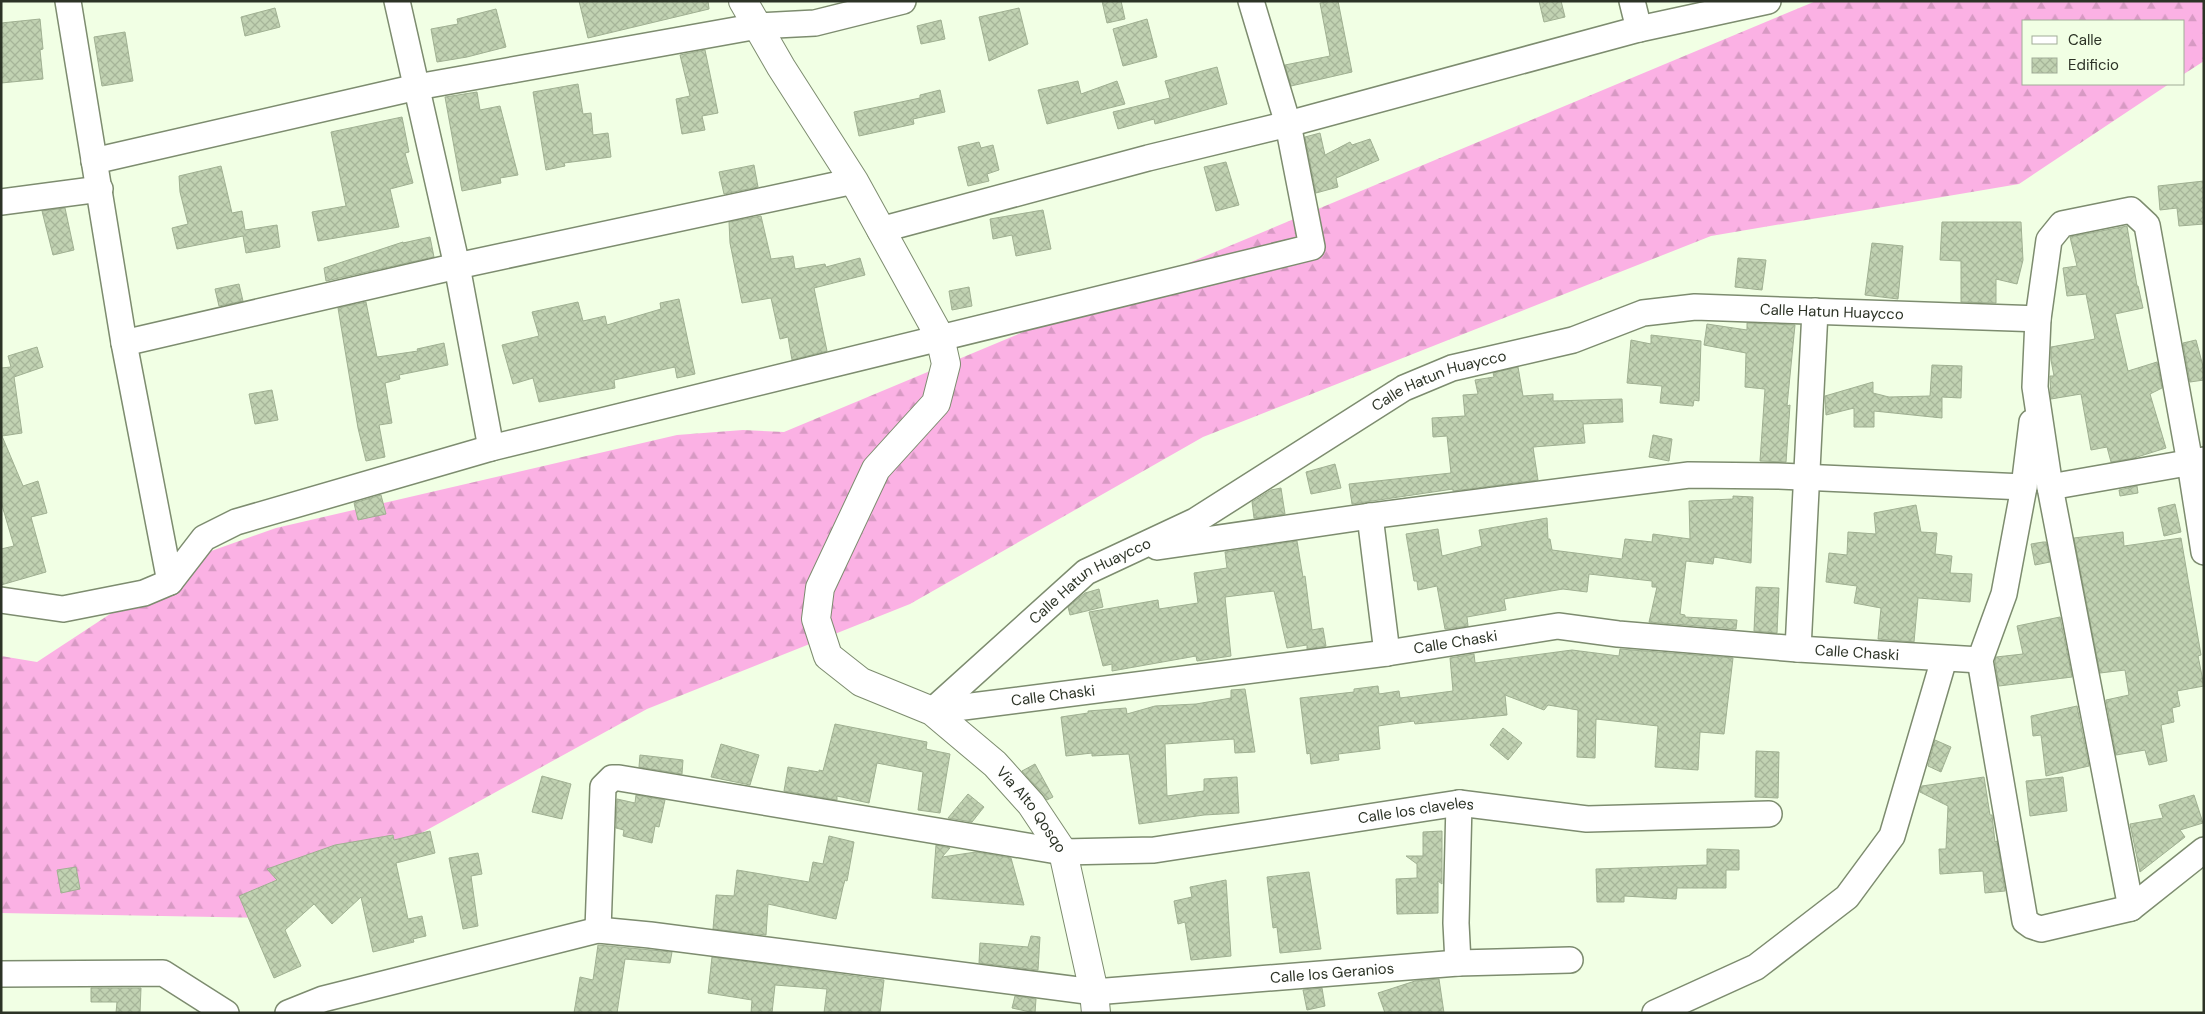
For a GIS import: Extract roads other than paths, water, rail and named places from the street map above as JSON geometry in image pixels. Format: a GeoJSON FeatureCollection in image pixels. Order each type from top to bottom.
{"type":"FeatureCollection","features":[{"type":"Feature","properties":{"kind":"street"},"geometry":{"type":"LineString","coordinates":[[68,1],[124,343],[170,582]]}},
{"type":"Feature","properties":{"kind":"street"},"geometry":{"type":"LineString","coordinates":[[397,1],[457,266],[491,448]]}},
{"type":"Feature","properties":{"kind":"street","name":"Via Alto Qosqo"},"geometry":{"type":"LineString","coordinates":[[743,1],[854,181],[940,337],[946,364],[936,403],[876,469],[820,588],[816,619],[828,656],[861,682],[932,711],[995,764],[1031,804],[1063,852],[1095,1002]]}},
{"type":"Feature","properties":{"kind":"street"},"geometry":{"type":"LineString","coordinates":[[94,161],[417,87],[758,26],[815,23],[903,1]]}},
{"type":"Feature","properties":{"kind":"street"},"geometry":{"type":"LineString","coordinates":[[1,600],[63,609],[144,593],[170,582],[204,538],[236,522],[491,448],[1312,247],[1288,124],[1251,1]]}},
{"type":"Feature","properties":{"kind":"street"},"geometry":{"type":"LineString","coordinates":[[1632,1],[1639,29]]}},
{"type":"Feature","properties":{"kind":"street"},"geometry":{"type":"LineString","coordinates":[[880,230],[1148,158],[1288,124],[1639,29],[1768,1]]}},
{"type":"Feature","properties":{"kind":"street"},"geometry":{"type":"LineString","coordinates":[[124,343],[457,266],[854,181]]}},
{"type":"Feature","properties":{"kind":"street"},"geometry":{"type":"LineString","coordinates":[[1,202],[100,189]]}},
{"type":"Feature","properties":{"kind":"street"},"geometry":{"type":"LineString","coordinates":[[2204,552],[2197,461],[2147,225],[2132,210],[2062,224],[2049,240],[2038,320],[2035,387],[2024,487],[2004,594],[1980,660],[2025,921],[2041,929],[2131,908],[2204,850]]}},
{"type":"Feature","properties":{"kind":"street","name":"Calle Hatun Huaycco"},"geometry":{"type":"LineString","coordinates":[[932,711],[1086,572],[1195,521],[1404,388],[1452,368],[1573,340],[1643,314],[1695,307],[2038,320]]}},
{"type":"Feature","properties":{"kind":"street"},"geometry":{"type":"LineString","coordinates":[[1798,649],[1815,311]]}},
{"type":"Feature","properties":{"kind":"street"},"geometry":{"type":"LineString","coordinates":[[2035,387],[2050,487],[2131,908]]}},
{"type":"Feature","properties":{"kind":"street"},"geometry":{"type":"LineString","coordinates":[[2050,487],[2197,461]]}},
{"type":"Feature","properties":{"kind":"street"},"geometry":{"type":"LineString","coordinates":[[1129,551],[1370,516],[1689,475],[1807,477],[2024,487]]}},
{"type":"Feature","properties":{"kind":"street"},"geometry":{"type":"LineString","coordinates":[[1370,516],[1387,653]]}},
{"type":"Feature","properties":{"kind":"street","name":"Calle Chaski"},"geometry":{"type":"LineString","coordinates":[[932,711],[1387,653],[1558,626],[1618,634],[1798,649],[1980,660]]}},
{"type":"Feature","properties":{"kind":"street"},"geometry":{"type":"LineString","coordinates":[[1655,1013],[1756,967],[1847,897],[1892,836],[1944,659]]}},
{"type":"Feature","properties":{"kind":"street","name":"Calle los claveles"},"geometry":{"type":"LineString","coordinates":[[598,930],[603,787],[612,778],[1063,852],[1154,850],[1459,803],[1587,819],[1769,814]]}},
{"type":"Feature","properties":{"kind":"street"},"geometry":{"type":"LineString","coordinates":[[1458,963],[1456,923],[1459,803]]}},
{"type":"Feature","properties":{"kind":"street","name":"Calle los Geranios"},"geometry":{"type":"LineString","coordinates":[[288,1013],[323,999],[598,930],[650,935],[1095,1002],[1458,963],[1570,960]]}},
{"type":"Feature","properties":{"kind":"street"},"geometry":{"type":"LineString","coordinates":[[1,974],[163,973],[226,1013]]}}]}
